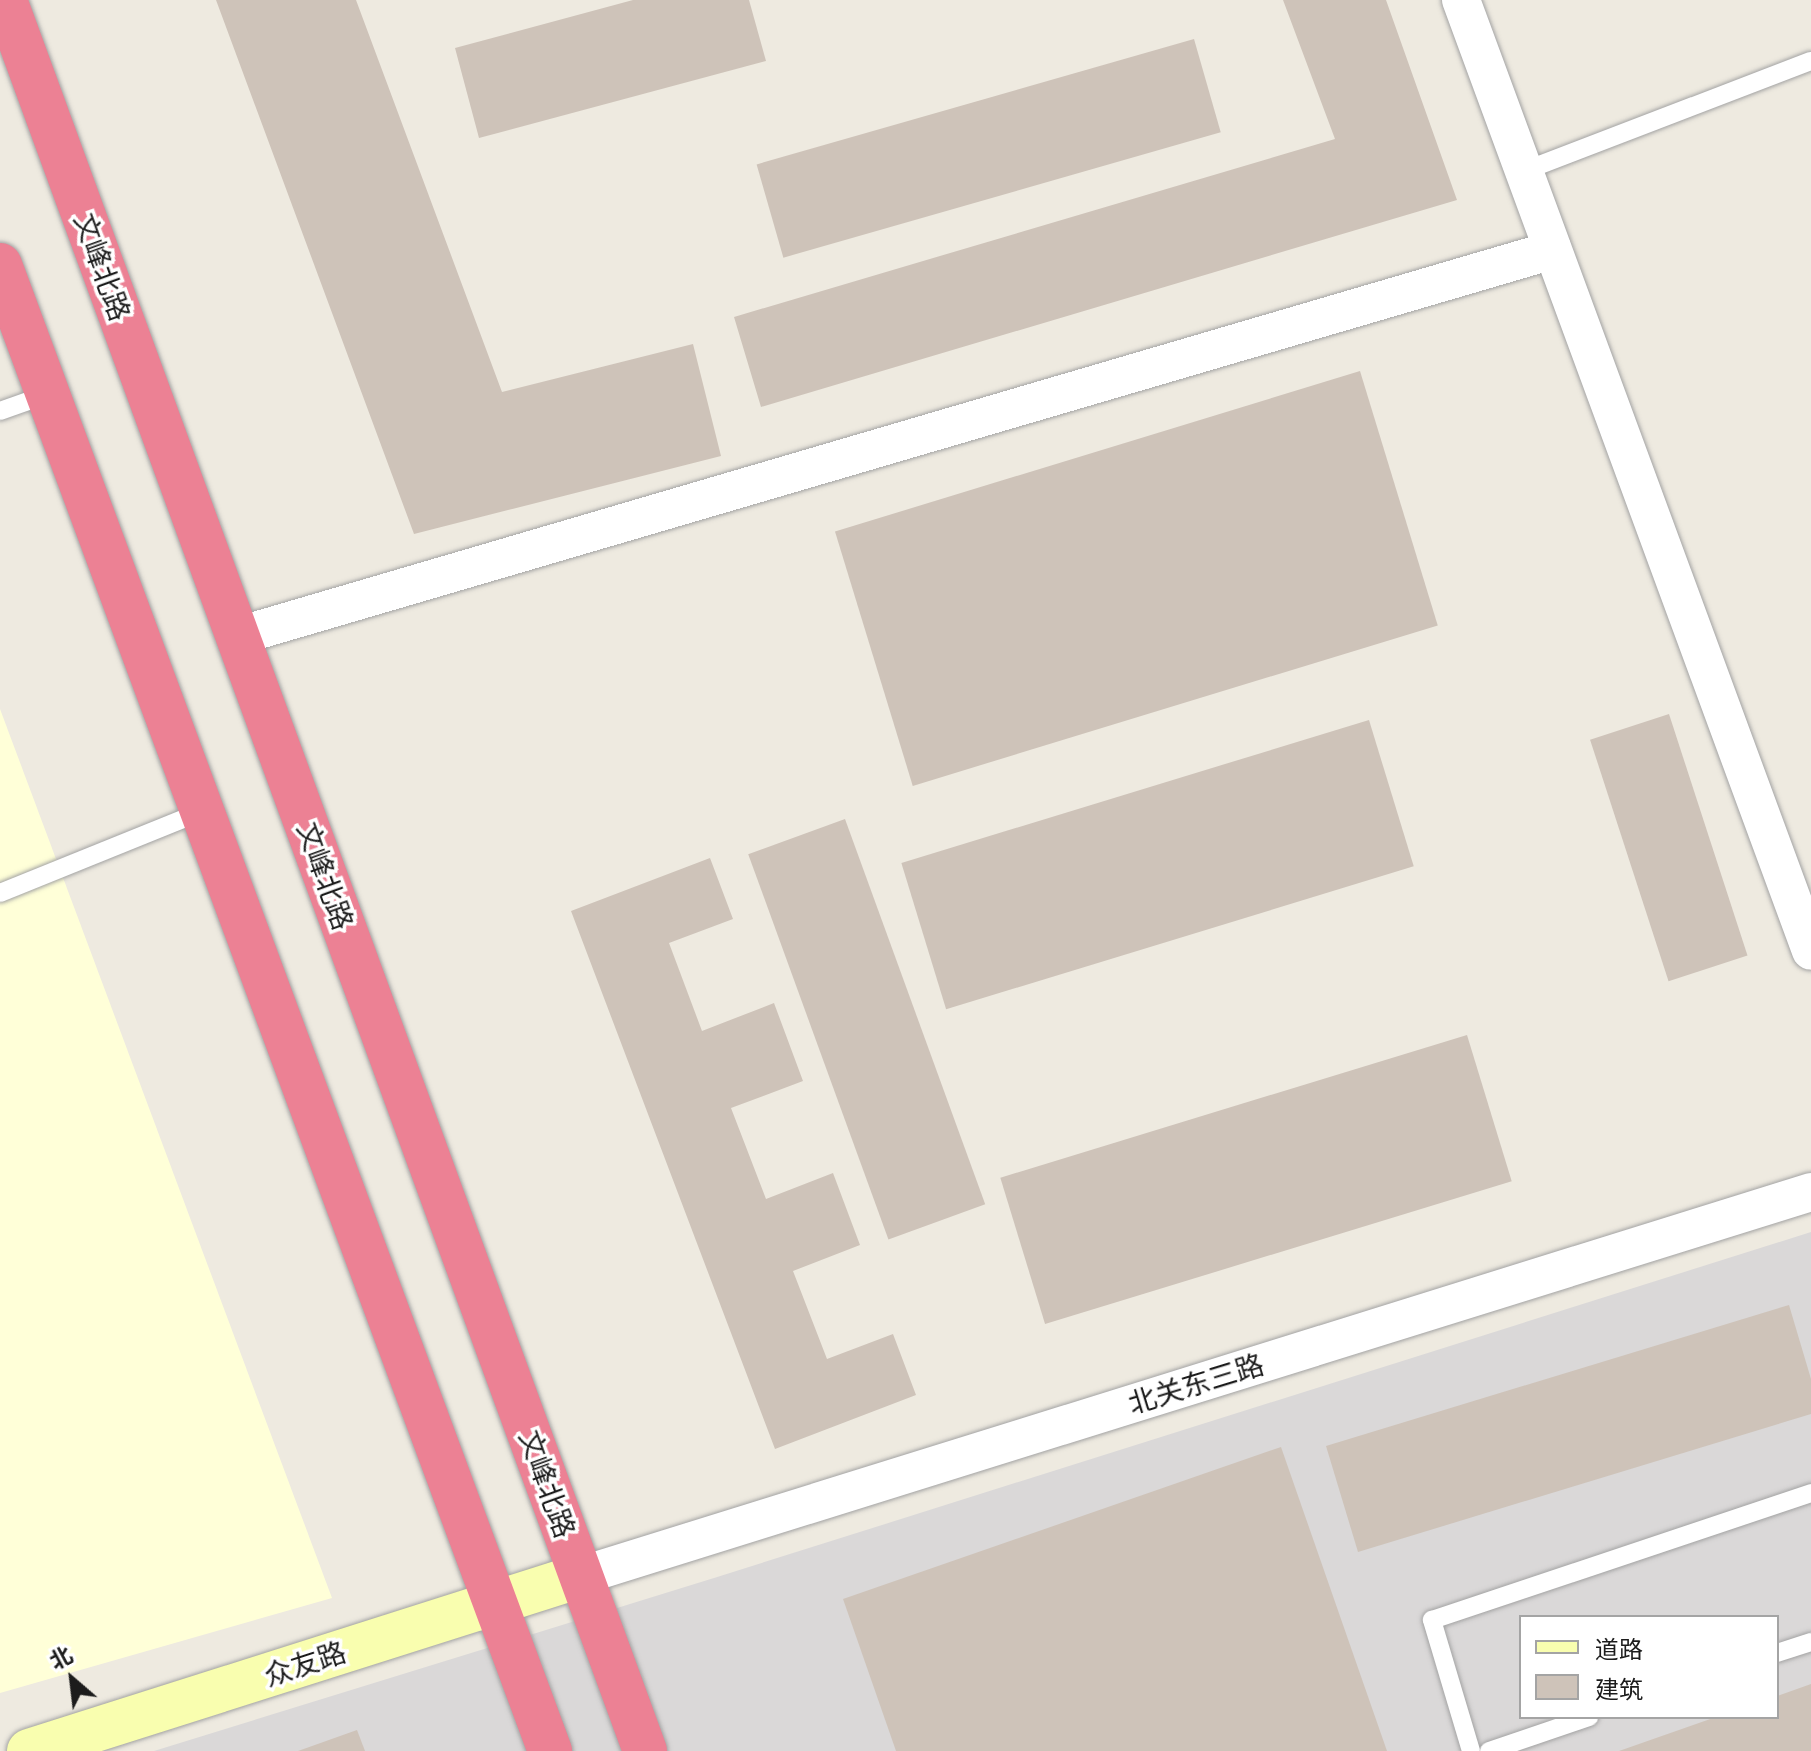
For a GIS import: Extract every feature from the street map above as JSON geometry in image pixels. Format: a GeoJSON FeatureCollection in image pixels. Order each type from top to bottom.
{"type":"FeatureCollection","features":[{"type":"Feature","properties":{"kind":"highway","name":"文峰北路"},"geometry":{"type":"LineString","coordinates":[[5,0],[645,1751]]}},
{"type":"Feature","properties":{"kind":"highway"},"geometry":{"type":"LineString","coordinates":[[0,265],[50,393],[198,813],[550,1751]]}},
{"type":"Feature","properties":{"kind":"street"},"geometry":{"type":"LineString","coordinates":[[1461,0],[1811,951]]}},
{"type":"Feature","properties":{"kind":"street"},"geometry":{"type":"LineString","coordinates":[[238,636],[1553,250]]}},
{"type":"Feature","properties":{"kind":"street","name":"北关东三路"},"geometry":{"type":"LineString","coordinates":[[580,1576],[1811,1192]]}},
{"type":"Feature","properties":{"kind":"street","name":"众友路"},"geometry":{"type":"LineString","coordinates":[[29,1751],[580,1576]]}},
{"type":"Feature","properties":{"kind":"lane"},"geometry":{"type":"LineString","coordinates":[[1524,171],[1811,61]]}},
{"type":"Feature","properties":{"kind":"lane"},"geometry":{"type":"LineString","coordinates":[[0,411],[50,393]]}},
{"type":"Feature","properties":{"kind":"lane"},"geometry":{"type":"LineString","coordinates":[[0,893],[198,813]]}},
{"type":"Feature","properties":{"kind":"lane"},"geometry":{"type":"LineString","coordinates":[[1471,1751],[1432,1620],[1811,1493]]}},
{"type":"Feature","properties":{"kind":"lane"},"geometry":{"type":"LineString","coordinates":[[1779,1652],[1811,1642]]}},
{"type":"Feature","properties":{"kind":"lane"},"geometry":{"type":"LineString","coordinates":[[1489,1751],[1583,1719]]}},
{"type":"Feature","properties":{"kind":"shaded area"},"geometry":{"type":"Polygon","coordinates":[[[0,709],[332,1598],[0,1693],[0,709]]]}},
{"type":"Feature","properties":{"kind":"shaded area"},"geometry":{"type":"Polygon","coordinates":[[[1811,1232],[1811,1751],[154,1751],[714,1578],[1811,1232]]]}},
{"type":"Feature","properties":{"kind":"building"},"geometry":{"type":"Polygon","coordinates":[[[216,0],[356,0],[502,392],[693,344],[721,456],[414,534],[216,0]]]}},
{"type":"Feature","properties":{"kind":"building"},"geometry":{"type":"Polygon","coordinates":[[[633,0],[749,0],[766,61],[479,138],[455,48],[633,0]]]}},
{"type":"Feature","properties":{"kind":"building"},"geometry":{"type":"Polygon","coordinates":[[[1283,0],[1386,0],[1457,200],[761,407],[734,317],[1335,139],[1283,0]]]}},
{"type":"Feature","properties":{"kind":"building"},"geometry":{"type":"Polygon","coordinates":[[[1194,39],[1221,132],[783,258],[757,164],[1194,39]]]}},
{"type":"Feature","properties":{"kind":"building"},"geometry":{"type":"Polygon","coordinates":[[[1360,371],[1438,625],[913,786],[835,532],[1360,371]]]}},
{"type":"Feature","properties":{"kind":"building"},"geometry":{"type":"Polygon","coordinates":[[[1669,714],[1747,956],[1669,981],[1590,740],[1669,714]]]}},
{"type":"Feature","properties":{"kind":"building"},"geometry":{"type":"Polygon","coordinates":[[[1369,720],[1414,866],[946,1009],[901,863],[1369,720]]]}},
{"type":"Feature","properties":{"kind":"building"},"geometry":{"type":"Polygon","coordinates":[[[845,819],[985,1204],[888,1240],[748,854],[845,819]]]}},
{"type":"Feature","properties":{"kind":"building"},"geometry":{"type":"Polygon","coordinates":[[[710,858],[733,919],[669,943],[702,1031],[774,1003],[803,1081],[731,1108],[766,1199],[833,1173],[860,1245],[793,1271],[827,1359],[893,1334],[916,1395],[775,1449],[571,911],[710,858]]]}},
{"type":"Feature","properties":{"kind":"building"},"geometry":{"type":"Polygon","coordinates":[[[1467,1035],[1512,1181],[1045,1324],[1000,1178],[1467,1035]]]}},
{"type":"Feature","properties":{"kind":"building"},"geometry":{"type":"Polygon","coordinates":[[[1789,1305],[1811,1379],[1811,1414],[1358,1552],[1326,1446],[1789,1305]]]}},
{"type":"Feature","properties":{"kind":"building"},"geometry":{"type":"Polygon","coordinates":[[[1281,1447],[1387,1751],[896,1751],[843,1599],[1281,1447]]]}},
{"type":"Feature","properties":{"kind":"building"},"geometry":{"type":"Polygon","coordinates":[[[1811,1684],[1811,1751],[1619,1751],[1710,1719],[1779,1719],[1779,1695],[1811,1684]]]}},
{"type":"Feature","properties":{"kind":"building"},"geometry":{"type":"Polygon","coordinates":[[[357,1730],[365,1751],[298,1751],[357,1730]]]}}]}
